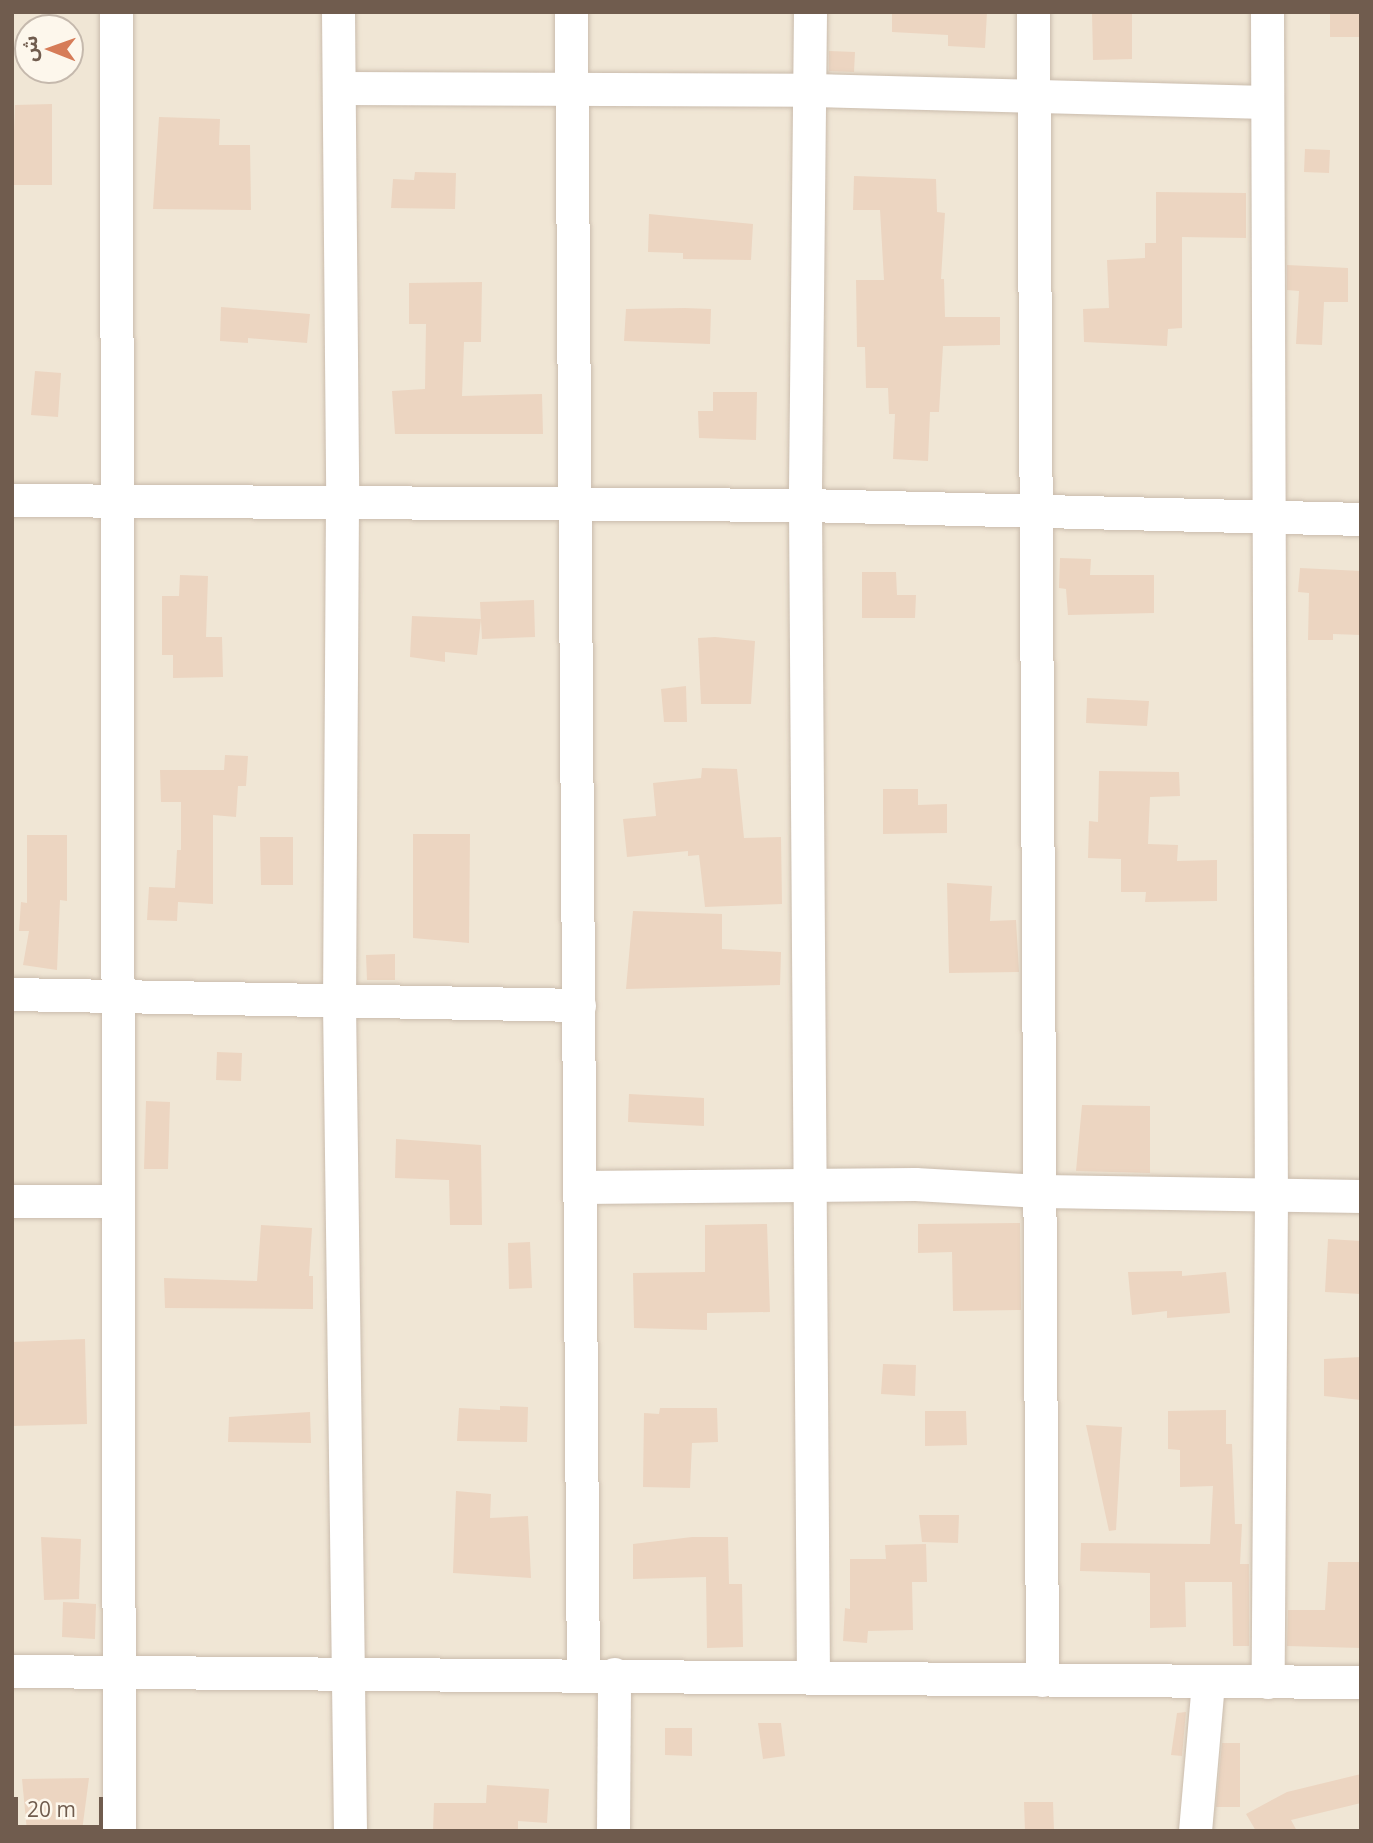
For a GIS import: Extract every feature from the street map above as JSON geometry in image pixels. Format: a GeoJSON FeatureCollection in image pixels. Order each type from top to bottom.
{"type":"FeatureCollection","features":[{"type":"Feature","properties":{"kind":"street"},"geometry":{"type":"LineString","coordinates":[[116,12],[119,1831]]}},
{"type":"Feature","properties":{"kind":"street"},"geometry":{"type":"LineString","coordinates":[[338,12],[342,503],[339,1003],[350,1831]]}},
{"type":"Feature","properties":{"kind":"street"},"geometry":{"type":"LineString","coordinates":[[571,12],[573,506],[581,1187],[598,1673],[613,1831]]}},
{"type":"Feature","properties":{"kind":"street"},"geometry":{"type":"LineString","coordinates":[[810,12],[805,505],[813,1676]]}},
{"type":"Feature","properties":{"kind":"street"},"geometry":{"type":"LineString","coordinates":[[1033,12],[1038,513],[1042,1680]]}},
{"type":"Feature","properties":{"kind":"street"},"geometry":{"type":"LineString","coordinates":[[1267,12],[1272,1196],[1268,1682]]}},
{"type":"Feature","properties":{"kind":"street"},"geometry":{"type":"LineString","coordinates":[[339,88],[810,90],[1266,102]]}},
{"type":"Feature","properties":{"kind":"street"},"geometry":{"type":"LineString","coordinates":[[12,500],[573,506],[805,505],[1038,513],[1361,519]]}},
{"type":"Feature","properties":{"kind":"street"},"geometry":{"type":"LineString","coordinates":[[12,994],[117,1000],[579,1005]]}},
{"type":"Feature","properties":{"kind":"street"},"geometry":{"type":"LineString","coordinates":[[581,1187],[808,1184],[1361,1196]]}},
{"type":"Feature","properties":{"kind":"street"},"geometry":{"type":"LineString","coordinates":[[12,1201],[117,1202]]}},
{"type":"Feature","properties":{"kind":"street"},"geometry":{"type":"LineString","coordinates":[[12,1671],[598,1673],[1361,1682]]}},
{"type":"Feature","properties":{"kind":"street"},"geometry":{"type":"LineString","coordinates":[[1195,1831],[1208,1682]]}},
{"type":"Feature","properties":{"kind":"shaded area"},"geometry":{"type":"Polygon","coordinates":[[[12,12],[1361,12],[1361,1831],[12,1831],[12,12]]]}},
{"type":"Feature","properties":{"kind":"building"},"geometry":{"type":"Polygon","coordinates":[[[892,12],[987,12],[985,48],[948,46],[948,35],[892,32],[892,12]]]}},
{"type":"Feature","properties":{"kind":"building"},"geometry":{"type":"Polygon","coordinates":[[[1092,12],[1132,12],[1132,59],[1093,60],[1092,12]]]}},
{"type":"Feature","properties":{"kind":"building"},"geometry":{"type":"Polygon","coordinates":[[[1330,12],[1361,12],[1361,37],[1330,37],[1330,12]]]}},
{"type":"Feature","properties":{"kind":"building"},"geometry":{"type":"Polygon","coordinates":[[[829,51],[855,52],[854,72],[829,71],[829,51]]]}},
{"type":"Feature","properties":{"kind":"building"},"geometry":{"type":"Polygon","coordinates":[[[52,104],[52,185],[12,185],[15,105],[52,104]]]}},
{"type":"Feature","properties":{"kind":"building"},"geometry":{"type":"Polygon","coordinates":[[[159,117],[220,119],[219,145],[250,145],[251,210],[153,209],[159,117]]]}},
{"type":"Feature","properties":{"kind":"building"},"geometry":{"type":"Polygon","coordinates":[[[1305,149],[1330,150],[1329,173],[1304,172],[1305,149]]]}},
{"type":"Feature","properties":{"kind":"building"},"geometry":{"type":"Polygon","coordinates":[[[415,172],[456,173],[455,209],[391,208],[393,179],[414,180],[415,172]]]}},
{"type":"Feature","properties":{"kind":"building"},"geometry":{"type":"Polygon","coordinates":[[[854,176],[936,179],[937,212],[945,213],[941,279],[944,279],[945,317],[1000,317],[1000,345],[943,346],[939,412],[930,412],[928,461],[893,459],[895,414],[889,414],[888,388],[866,388],[865,347],[857,347],[856,280],[884,280],[880,210],[853,210],[854,176]]]}},
{"type":"Feature","properties":{"kind":"building"},"geometry":{"type":"Polygon","coordinates":[[[1156,192],[1246,193],[1246,238],[1182,237],[1182,328],[1168,329],[1167,346],[1084,342],[1083,309],[1109,308],[1107,260],[1145,258],[1145,243],[1156,243],[1156,192]]]}},
{"type":"Feature","properties":{"kind":"building"},"geometry":{"type":"Polygon","coordinates":[[[649,214],[753,224],[751,260],[683,259],[683,253],[648,252],[649,214]]]}},
{"type":"Feature","properties":{"kind":"building"},"geometry":{"type":"Polygon","coordinates":[[[1287,265],[1348,268],[1348,302],[1324,302],[1322,345],[1296,344],[1299,291],[1287,290],[1287,265]]]}},
{"type":"Feature","properties":{"kind":"building"},"geometry":{"type":"Polygon","coordinates":[[[482,282],[481,342],[464,342],[462,396],[542,394],[543,434],[395,434],[392,391],[425,389],[426,324],[409,324],[409,283],[482,282]]]}},
{"type":"Feature","properties":{"kind":"building"},"geometry":{"type":"Polygon","coordinates":[[[221,307],[310,314],[307,343],[248,338],[248,343],[220,341],[221,307]]]}},
{"type":"Feature","properties":{"kind":"building"},"geometry":{"type":"Polygon","coordinates":[[[626,309],[711,309],[710,344],[624,341],[626,309]]]}},
{"type":"Feature","properties":{"kind":"building"},"geometry":{"type":"Polygon","coordinates":[[[35,371],[61,373],[58,417],[31,415],[35,371]]]}},
{"type":"Feature","properties":{"kind":"building"},"geometry":{"type":"Polygon","coordinates":[[[713,392],[757,392],[756,440],[699,438],[698,411],[713,411],[713,392]]]}},
{"type":"Feature","properties":{"kind":"building"},"geometry":{"type":"Polygon","coordinates":[[[1060,558],[1091,559],[1090,575],[1154,575],[1154,613],[1068,615],[1066,589],[1059,588],[1060,558]]]}},
{"type":"Feature","properties":{"kind":"building"},"geometry":{"type":"Polygon","coordinates":[[[1300,568],[1361,571],[1361,635],[1333,634],[1333,640],[1308,640],[1309,593],[1298,592],[1300,568]]]}},
{"type":"Feature","properties":{"kind":"building"},"geometry":{"type":"Polygon","coordinates":[[[862,572],[896,572],[897,595],[916,595],[915,618],[862,618],[862,572]]]}},
{"type":"Feature","properties":{"kind":"building"},"geometry":{"type":"Polygon","coordinates":[[[180,575],[208,576],[206,637],[222,637],[223,677],[173,678],[173,655],[162,655],[162,596],[179,596],[180,575]]]}},
{"type":"Feature","properties":{"kind":"building"},"geometry":{"type":"Polygon","coordinates":[[[534,600],[535,637],[482,639],[480,602],[534,600]]]}},
{"type":"Feature","properties":{"kind":"building"},"geometry":{"type":"Polygon","coordinates":[[[412,616],[481,619],[477,655],[445,652],[445,662],[410,657],[412,616]]]}},
{"type":"Feature","properties":{"kind":"building"},"geometry":{"type":"Polygon","coordinates":[[[698,638],[755,641],[751,704],[701,704],[698,638]]]}},
{"type":"Feature","properties":{"kind":"building"},"geometry":{"type":"Polygon","coordinates":[[[686,686],[687,722],[664,722],[661,689],[686,686]]]}},
{"type":"Feature","properties":{"kind":"building"},"geometry":{"type":"Polygon","coordinates":[[[1087,698],[1149,701],[1147,726],[1086,723],[1087,698]]]}},
{"type":"Feature","properties":{"kind":"building"},"geometry":{"type":"Polygon","coordinates":[[[225,755],[248,756],[246,786],[238,786],[236,817],[213,815],[213,904],[178,902],[177,921],[147,920],[149,887],[175,888],[177,850],[181,850],[181,802],[161,802],[160,770],[224,770],[225,755]]]}},
{"type":"Feature","properties":{"kind":"building"},"geometry":{"type":"Polygon","coordinates":[[[702,768],[737,769],[744,838],[781,837],[782,904],[705,907],[699,855],[688,856],[688,851],[627,857],[623,819],[656,816],[653,783],[701,778],[702,768]]]}},
{"type":"Feature","properties":{"kind":"building"},"geometry":{"type":"Polygon","coordinates":[[[1099,771],[1179,772],[1180,796],[1150,797],[1148,844],[1178,845],[1177,861],[1217,860],[1217,901],[1145,902],[1146,892],[1121,892],[1121,859],[1088,858],[1089,821],[1098,822],[1099,771]]]}},
{"type":"Feature","properties":{"kind":"building"},"geometry":{"type":"Polygon","coordinates":[[[883,789],[918,789],[918,805],[947,804],[947,833],[883,834],[883,789]]]}},
{"type":"Feature","properties":{"kind":"building"},"geometry":{"type":"Polygon","coordinates":[[[413,834],[470,834],[469,943],[413,938],[413,834]]]}},
{"type":"Feature","properties":{"kind":"building"},"geometry":{"type":"Polygon","coordinates":[[[27,835],[67,835],[67,901],[60,900],[57,970],[23,965],[29,931],[19,931],[21,902],[27,903],[27,835]]]}},
{"type":"Feature","properties":{"kind":"building"},"geometry":{"type":"Polygon","coordinates":[[[260,837],[293,837],[293,885],[261,885],[260,837]]]}},
{"type":"Feature","properties":{"kind":"building"},"geometry":{"type":"Polygon","coordinates":[[[947,883],[992,886],[990,921],[1016,920],[1019,972],[949,973],[947,883]]]}},
{"type":"Feature","properties":{"kind":"building"},"geometry":{"type":"Polygon","coordinates":[[[633,911],[722,914],[722,949],[781,952],[780,985],[626,989],[633,911]]]}},
{"type":"Feature","properties":{"kind":"building"},"geometry":{"type":"Polygon","coordinates":[[[395,954],[395,980],[367,980],[366,955],[395,954]]]}},
{"type":"Feature","properties":{"kind":"building"},"geometry":{"type":"Polygon","coordinates":[[[217,1052],[242,1053],[241,1081],[216,1080],[217,1052]]]}},
{"type":"Feature","properties":{"kind":"building"},"geometry":{"type":"Polygon","coordinates":[[[629,1094],[704,1098],[704,1126],[628,1122],[629,1094]]]}},
{"type":"Feature","properties":{"kind":"building"},"geometry":{"type":"Polygon","coordinates":[[[146,1101],[170,1102],[168,1169],[144,1169],[146,1101]]]}},
{"type":"Feature","properties":{"kind":"building"},"geometry":{"type":"Polygon","coordinates":[[[1082,1105],[1150,1106],[1150,1173],[1076,1171],[1082,1105]]]}},
{"type":"Feature","properties":{"kind":"building"},"geometry":{"type":"Polygon","coordinates":[[[396,1139],[481,1145],[482,1225],[450,1225],[449,1180],[395,1178],[396,1139]]]}},
{"type":"Feature","properties":{"kind":"building"},"geometry":{"type":"Polygon","coordinates":[[[1020,1223],[1021,1310],[953,1311],[952,1252],[918,1253],[918,1224],[1020,1223]]]}},
{"type":"Feature","properties":{"kind":"building"},"geometry":{"type":"Polygon","coordinates":[[[767,1224],[770,1312],[707,1313],[707,1330],[634,1328],[633,1273],[705,1272],[705,1225],[767,1224]]]}},
{"type":"Feature","properties":{"kind":"building"},"geometry":{"type":"Polygon","coordinates":[[[261,1225],[312,1228],[309,1276],[313,1276],[313,1309],[165,1308],[164,1278],[257,1281],[261,1225]]]}},
{"type":"Feature","properties":{"kind":"building"},"geometry":{"type":"Polygon","coordinates":[[[1328,1239],[1361,1241],[1361,1294],[1325,1292],[1328,1239]]]}},
{"type":"Feature","properties":{"kind":"building"},"geometry":{"type":"Polygon","coordinates":[[[530,1242],[532,1288],[509,1289],[508,1243],[530,1242]]]}},
{"type":"Feature","properties":{"kind":"building"},"geometry":{"type":"Polygon","coordinates":[[[1182,1271],[1182,1276],[1226,1272],[1230,1313],[1167,1318],[1167,1311],[1132,1315],[1128,1272],[1182,1271]]]}},
{"type":"Feature","properties":{"kind":"building"},"geometry":{"type":"Polygon","coordinates":[[[85,1339],[87,1424],[12,1426],[12,1342],[85,1339]]]}},
{"type":"Feature","properties":{"kind":"building"},"geometry":{"type":"Polygon","coordinates":[[[1361,1357],[1361,1400],[1324,1396],[1324,1359],[1361,1357]]]}},
{"type":"Feature","properties":{"kind":"building"},"geometry":{"type":"Polygon","coordinates":[[[883,1364],[916,1365],[915,1396],[881,1394],[883,1364]]]}},
{"type":"Feature","properties":{"kind":"building"},"geometry":{"type":"Polygon","coordinates":[[[500,1406],[528,1407],[527,1442],[457,1441],[459,1408],[500,1410],[500,1406]]]}},
{"type":"Feature","properties":{"kind":"building"},"geometry":{"type":"Polygon","coordinates":[[[660,1408],[717,1408],[718,1442],[692,1443],[690,1488],[643,1487],[644,1413],[659,1414],[660,1408]]]}},
{"type":"Feature","properties":{"kind":"building"},"geometry":{"type":"Polygon","coordinates":[[[1226,1410],[1226,1444],[1232,1444],[1235,1524],[1242,1524],[1240,1564],[1249,1564],[1249,1646],[1233,1646],[1232,1582],[1185,1582],[1186,1627],[1150,1628],[1150,1573],[1080,1571],[1081,1543],[1210,1544],[1213,1486],[1180,1487],[1180,1450],[1168,1449],[1168,1411],[1226,1410]]]}},
{"type":"Feature","properties":{"kind":"building"},"geometry":{"type":"Polygon","coordinates":[[[925,1411],[966,1411],[967,1445],[925,1446],[925,1411]]]}},
{"type":"Feature","properties":{"kind":"building"},"geometry":{"type":"Polygon","coordinates":[[[310,1412],[311,1443],[228,1442],[229,1417],[310,1412]]]}},
{"type":"Feature","properties":{"kind":"building"},"geometry":{"type":"Polygon","coordinates":[[[1086,1425],[1122,1427],[1116,1530],[1109,1531],[1086,1425]]]}},
{"type":"Feature","properties":{"kind":"building"},"geometry":{"type":"Polygon","coordinates":[[[456,1491],[491,1494],[490,1518],[528,1516],[531,1578],[453,1573],[456,1491]]]}},
{"type":"Feature","properties":{"kind":"building"},"geometry":{"type":"Polygon","coordinates":[[[919,1515],[959,1515],[958,1543],[922,1542],[919,1515]]]}},
{"type":"Feature","properties":{"kind":"building"},"geometry":{"type":"Polygon","coordinates":[[[41,1537],[81,1539],[79,1599],[44,1600],[41,1537]]]}},
{"type":"Feature","properties":{"kind":"building"},"geometry":{"type":"Polygon","coordinates":[[[692,1537],[728,1537],[729,1584],[742,1584],[743,1647],[707,1648],[706,1577],[633,1579],[633,1544],[692,1537]]]}},
{"type":"Feature","properties":{"kind":"building"},"geometry":{"type":"Polygon","coordinates":[[[926,1544],[927,1582],[912,1582],[913,1630],[868,1631],[867,1643],[843,1641],[845,1608],[850,1609],[850,1559],[886,1559],[885,1545],[926,1544]]]}},
{"type":"Feature","properties":{"kind":"building"},"geometry":{"type":"Polygon","coordinates":[[[1328,1562],[1361,1562],[1361,1648],[1287,1646],[1288,1610],[1325,1610],[1328,1562]]]}},
{"type":"Feature","properties":{"kind":"building"},"geometry":{"type":"Polygon","coordinates":[[[63,1602],[96,1604],[95,1639],[62,1637],[63,1602]]]}},
{"type":"Feature","properties":{"kind":"building"},"geometry":{"type":"Polygon","coordinates":[[[1186,1712],[1182,1756],[1171,1755],[1177,1713],[1186,1712]]]}},
{"type":"Feature","properties":{"kind":"building"},"geometry":{"type":"Polygon","coordinates":[[[758,1723],[781,1723],[785,1756],[763,1759],[758,1723]]]}},
{"type":"Feature","properties":{"kind":"building"},"geometry":{"type":"Polygon","coordinates":[[[665,1728],[692,1728],[692,1756],[665,1755],[665,1728]]]}},
{"type":"Feature","properties":{"kind":"building"},"geometry":{"type":"Polygon","coordinates":[[[1222,1743],[1240,1743],[1240,1807],[1216,1807],[1222,1743]]]}},
{"type":"Feature","properties":{"kind":"building"},"geometry":{"type":"Polygon","coordinates":[[[1361,1774],[1361,1803],[1291,1820],[1297,1831],[1256,1831],[1246,1814],[1287,1792],[1361,1774]]]}},
{"type":"Feature","properties":{"kind":"building"},"geometry":{"type":"Polygon","coordinates":[[[89,1778],[82,1831],[27,1831],[22,1779],[89,1778]]]}},
{"type":"Feature","properties":{"kind":"building"},"geometry":{"type":"Polygon","coordinates":[[[487,1785],[549,1789],[547,1823],[518,1821],[518,1831],[433,1831],[434,1803],[486,1803],[487,1785]]]}},
{"type":"Feature","properties":{"kind":"building"},"geometry":{"type":"Polygon","coordinates":[[[1024,1802],[1053,1802],[1054,1831],[1025,1831],[1024,1802]]]}}]}
